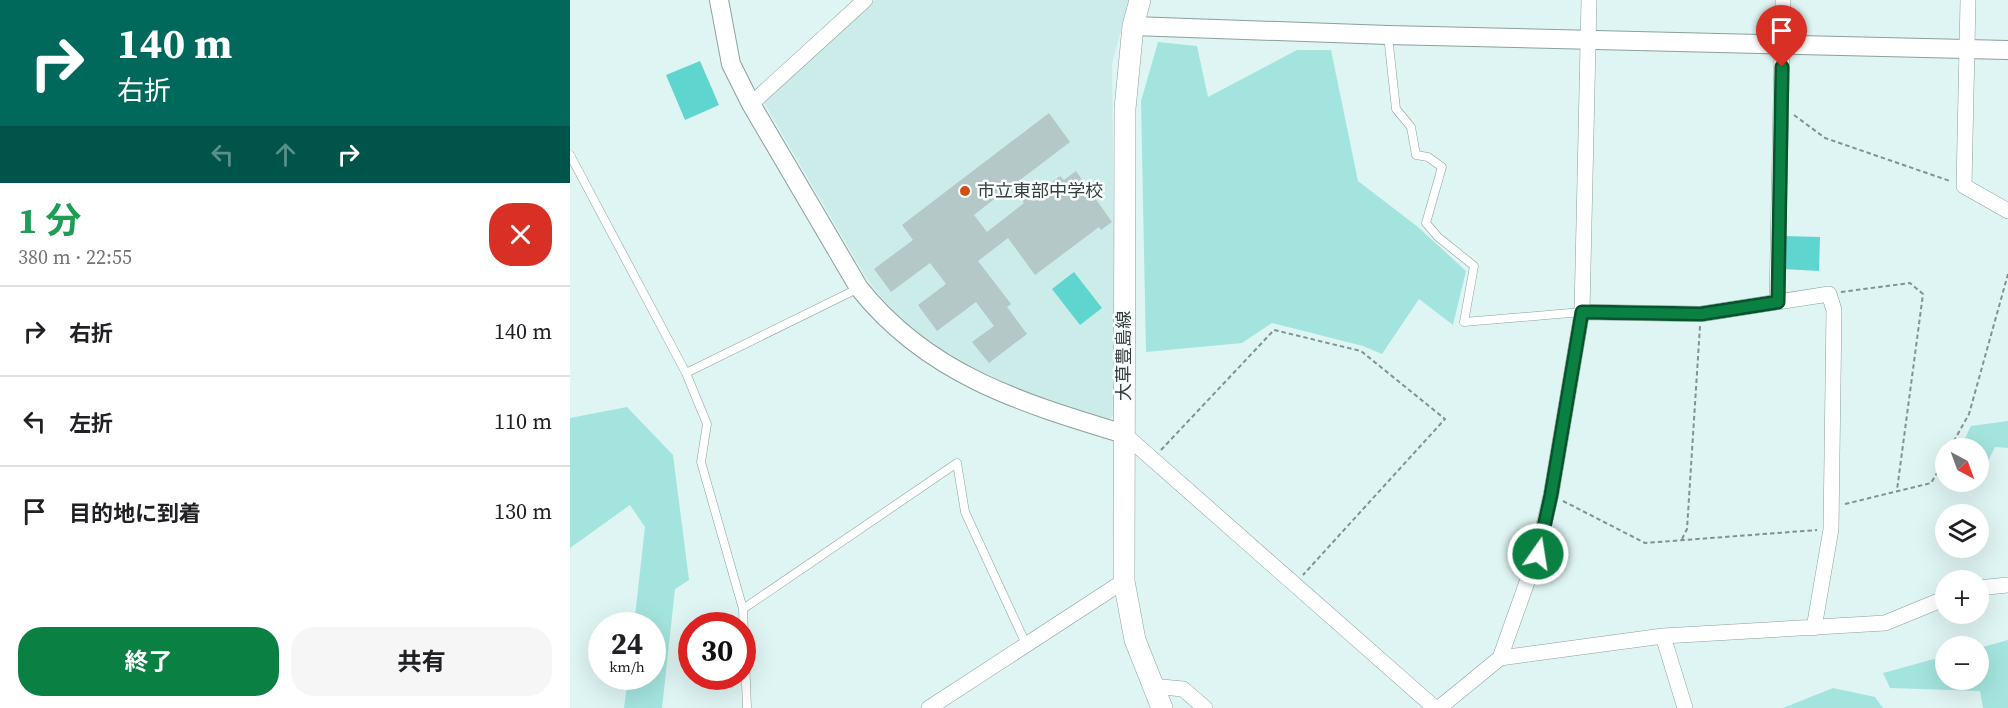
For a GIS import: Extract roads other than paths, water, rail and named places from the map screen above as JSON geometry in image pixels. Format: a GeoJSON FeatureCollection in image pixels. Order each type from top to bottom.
{"type":"FeatureCollection","features":[{"type":"Feature","properties":{"kind":"main road","name":"大草豊島線"},"geometry":{"type":"LineString","coordinates":[[1140,0],[1133,26],[1125,109],[1124,581],[1135,640],[1162,708]]}},
{"type":"Feature","properties":{"kind":"street"},"geometry":{"type":"LineString","coordinates":[[719,0],[731,64],[751,104],[859,288],[879,314],[899,332],[968,378],[1006,396],[1124,434],[1437,708],[1500,657],[1538,554],[1551,495],[1582,312],[1590,38],[1589,0]]}},
{"type":"Feature","properties":{"kind":"street"},"geometry":{"type":"LineString","coordinates":[[751,104],[865,0]]}},
{"type":"Feature","properties":{"kind":"street"},"geometry":{"type":"LineString","coordinates":[[1778,302],[1783,0]]}},
{"type":"Feature","properties":{"kind":"street"},"geometry":{"type":"LineString","coordinates":[[1968,0],[1964,186],[2008,211]]}},
{"type":"Feature","properties":{"kind":"street"},"geometry":{"type":"LineString","coordinates":[[1133,26],[1388,35],[1590,38],[2008,50]]}},
{"type":"Feature","properties":{"kind":"street"},"geometry":{"type":"LineString","coordinates":[[1582,312],[1701,314],[1829,294],[1834,310],[1831,529],[1814,628]]}},
{"type":"Feature","properties":{"kind":"street"},"geometry":{"type":"LineString","coordinates":[[929,708],[1124,581]]}},
{"type":"Feature","properties":{"kind":"street"},"geometry":{"type":"LineString","coordinates":[[1989,587],[2008,585]]}},
{"type":"Feature","properties":{"kind":"street"},"geometry":{"type":"LineString","coordinates":[[1500,657],[1663,636],[1885,623],[1935,603]]}},
{"type":"Feature","properties":{"kind":"street"},"geometry":{"type":"LineString","coordinates":[[1663,636],[1685,708]]}},
{"type":"Feature","properties":{"kind":"street"},"geometry":{"type":"LineString","coordinates":[[1152,686],[1183,689],[1205,708]]}},
{"type":"Feature","properties":{"kind":"lane"},"geometry":{"type":"LineString","coordinates":[[1388,35],[1396,109],[1411,128],[1416,155],[1428,157],[1442,167],[1426,223],[1438,237],[1474,266],[1464,322],[1582,312]]}},
{"type":"Feature","properties":{"kind":"lane"},"geometry":{"type":"LineString","coordinates":[[570,155],[686,373],[707,424],[701,462],[743,609],[747,708]]}},
{"type":"Feature","properties":{"kind":"lane"},"geometry":{"type":"LineString","coordinates":[[686,373],[859,288]]}},
{"type":"Feature","properties":{"kind":"lane"},"geometry":{"type":"LineString","coordinates":[[743,609],[957,463],[965,512],[1026,644]]}},
{"type":"Feature","properties":{"kind":"place","name":"市立東部中学校"},"geometry":{"type":"Point","coordinates":[965,191]}}]}
